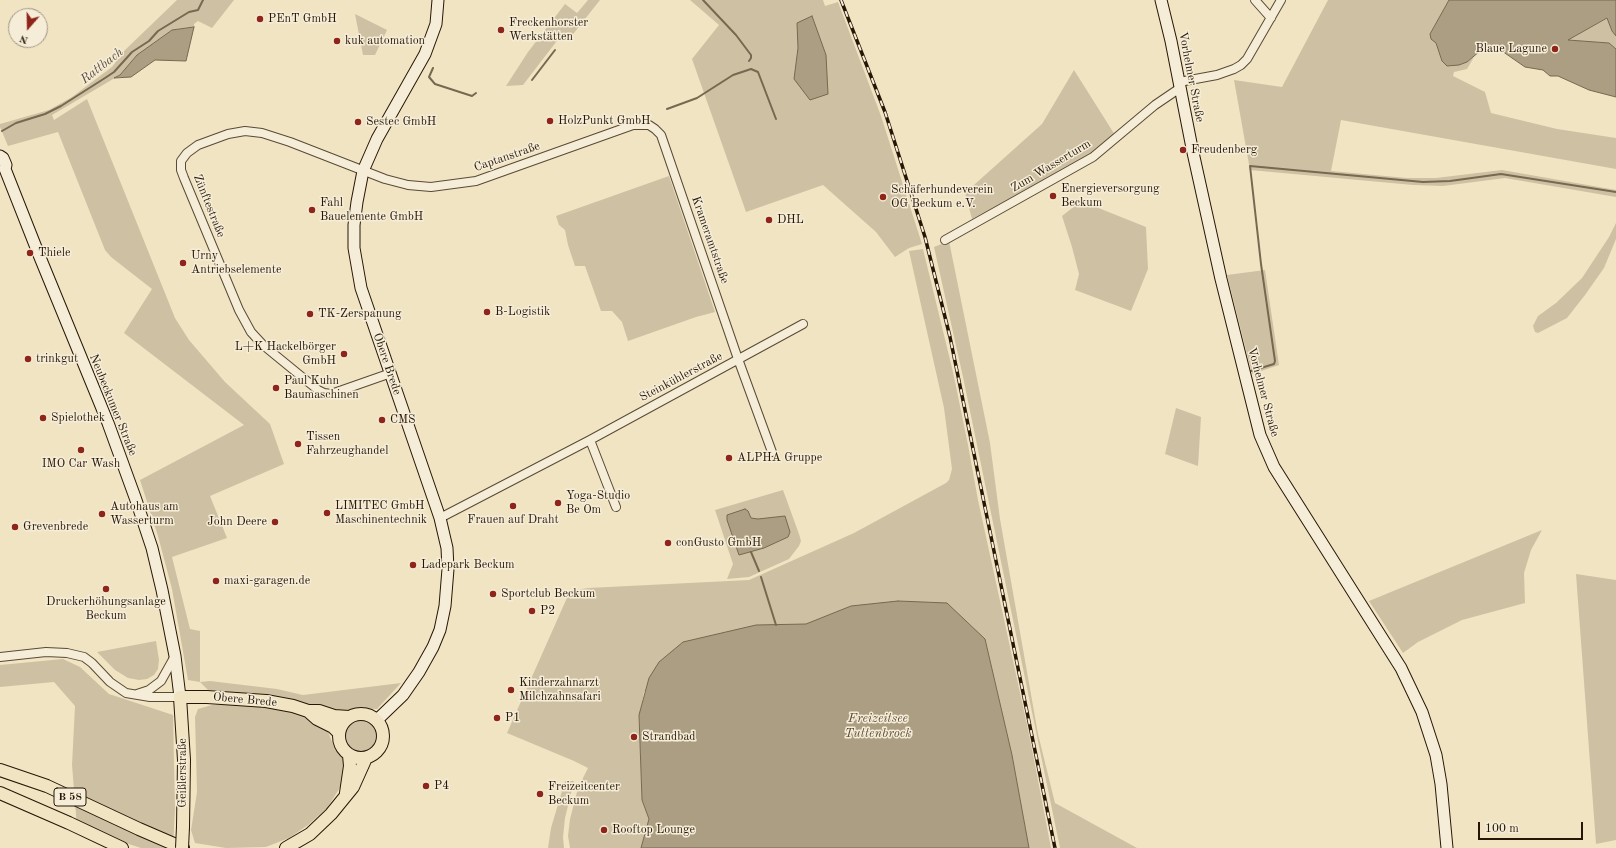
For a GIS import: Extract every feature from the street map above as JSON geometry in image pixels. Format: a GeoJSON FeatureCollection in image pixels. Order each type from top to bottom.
{"type":"FeatureCollection","features":[{"type":"Feature","properties":{"kind":"main road","name":"Obere Brede"},"geometry":{"type":"LineString","coordinates":[[180,697],[266,700],[308,711],[319,711],[334,716],[350,717]]}},
{"type":"Feature","properties":{"kind":"main road","name":"Geißlerstraße"},"geometry":{"type":"LineString","coordinates":[[180,697],[184,760],[182,848]]}},
{"type":"Feature","properties":{"kind":"main road","name":"Obere Brede"},"geometry":{"type":"LineString","coordinates":[[308,711],[317,719],[333,727],[339,733]]}},
{"type":"Feature","properties":{"kind":"main road"},"geometry":{"type":"LineString","coordinates":[[367,714],[378,720],[383,731],[383,743],[377,753],[360,759],[349,755],[340,745],[339,733],[345,721],[350,717],[367,714]]}},
{"type":"Feature","properties":{"kind":"main road"},"geometry":{"type":"LineString","coordinates":[[346,795],[350,766],[349,755]]}},
{"type":"Feature","properties":{"kind":"main road"},"geometry":{"type":"LineString","coordinates":[[286,848],[310,834],[331,814],[353,787],[366,758]]}},
{"type":"Feature","properties":{"kind":"main road","name":"B 58"},"geometry":{"type":"LineString","coordinates":[[0,770],[47,786],[182,848]]}},
{"type":"Feature","properties":{"kind":"main road"},"geometry":{"type":"LineString","coordinates":[[0,794],[69,823],[122,848]]}},
{"type":"Feature","properties":{"kind":"street","name":"Obere Brede"},"geometry":{"type":"LineString","coordinates":[[378,720],[403,694],[419,672],[433,647],[440,630],[447,594],[447,548],[440,518],[361,288],[354,248],[354,225],[363,171],[380,134],[425,54],[436,24],[438,0]]}},
{"type":"Feature","properties":{"kind":"street","name":"Vorhelmer Straße"},"geometry":{"type":"LineString","coordinates":[[1161,0],[1221,279],[1245,381],[1260,435],[1274,467],[1401,668],[1422,712],[1437,762],[1441,784],[1447,848]]}},
{"type":"Feature","properties":{"kind":"street"},"geometry":{"type":"LineString","coordinates":[[1255,0],[1271,18]]}},
{"type":"Feature","properties":{"kind":"street"},"geometry":{"type":"LineString","coordinates":[[1180,85],[1217,75],[1241,65],[1247,59],[1281,0]]}},
{"type":"Feature","properties":{"kind":"street","name":"Zum Wasserturm"},"geometry":{"type":"LineString","coordinates":[[945,240],[1093,157],[1180,85]]}},
{"type":"Feature","properties":{"kind":"street","name":"Captanstraße"},"geometry":{"type":"LineString","coordinates":[[363,171],[408,185],[431,187],[476,181],[633,125],[649,125],[655,129]]}},
{"type":"Feature","properties":{"kind":"street","name":"Krameramtstraße"},"geometry":{"type":"LineString","coordinates":[[655,129],[661,135],[738,360]]}},
{"type":"Feature","properties":{"kind":"street","name":"Zünftestraße"},"geometry":{"type":"LineString","coordinates":[[363,171],[290,142],[262,133],[245,131],[228,134],[198,145],[187,152],[181,162],[181,170],[184,178],[236,302],[251,332],[263,346],[318,390],[324,393],[331,394],[391,373]]}},
{"type":"Feature","properties":{"kind":"street","name":"Neubeckumer Straße"},"geometry":{"type":"LineString","coordinates":[[0,156],[4,162],[3,166],[108,423],[152,548],[175,656],[180,697]]}},
{"type":"Feature","properties":{"kind":"street"},"geometry":{"type":"LineString","coordinates":[[738,360],[803,324]]}},
{"type":"Feature","properties":{"kind":"street","name":"Steinkühlerstraße"},"geometry":{"type":"LineString","coordinates":[[440,518],[590,440],[738,360],[772,452]]}},
{"type":"Feature","properties":{"kind":"street"},"geometry":{"type":"LineString","coordinates":[[590,440],[616,507]]}},
{"type":"Feature","properties":{"kind":"street"},"geometry":{"type":"LineString","coordinates":[[0,657],[46,652],[67,653],[84,657],[92,662],[110,682],[126,693],[150,698],[180,697]]}},
{"type":"Feature","properties":{"kind":"street"},"geometry":{"type":"LineString","coordinates":[[136,695],[149,690],[161,681],[175,656]]}},
{"type":"Feature","properties":{"kind":"shaded area"},"geometry":{"type":"Polygon","coordinates":[[[177,0],[234,0],[212,28],[198,21],[194,24],[194,27],[172,30],[137,55],[120,75],[52,115],[54,120],[87,99],[175,318],[189,340],[225,382],[270,424],[284,464],[210,496],[227,538],[172,557],[190,629],[200,631],[200,682],[188,680],[172,589],[158,536],[140,480],[244,425],[124,333],[152,289],[111,257],[105,250],[58,132],[8,146],[0,127],[0,124],[49,110],[72,97],[112,67],[125,50],[177,0]]]}},
{"type":"Feature","properties":{"kind":"shaded area"},"geometry":{"type":"Polygon","coordinates":[[[588,0],[600,0],[570,38],[563,33],[523,85],[506,86],[528,52],[565,4],[577,13],[588,0]]]}},
{"type":"Feature","properties":{"kind":"shaded area"},"geometry":{"type":"Polygon","coordinates":[[[690,0],[823,0],[825,6],[838,2],[881,116],[922,244],[909,248],[895,257],[876,232],[823,185],[746,212],[692,59],[719,25],[690,0]]]}},
{"type":"Feature","properties":{"kind":"shaded area"},"geometry":{"type":"Polygon","coordinates":[[[1328,0],[1449,0],[1430,34],[1436,43],[1442,61],[1467,62],[1474,57],[1467,69],[1454,72],[1453,76],[1485,92],[1491,113],[1557,129],[1616,138],[1616,169],[1341,120],[1331,171],[1407,178],[1436,178],[1502,170],[1616,190],[1616,197],[1505,178],[1443,186],[1413,185],[1250,170],[1234,80],[1282,87],[1328,0]]]}},
{"type":"Feature","properties":{"kind":"shaded area"},"geometry":{"type":"Polygon","coordinates":[[[355,14],[387,30],[375,55],[363,55],[355,14]]]}},
{"type":"Feature","properties":{"kind":"shaded area"},"geometry":{"type":"Polygon","coordinates":[[[1608,18],[1612,31],[1616,36],[1616,49],[1609,43],[1567,40],[1608,18]]]}},
{"type":"Feature","properties":{"kind":"shaded area"},"geometry":{"type":"Polygon","coordinates":[[[1074,70],[1115,135],[1092,155],[972,219],[965,193],[1042,124],[1074,70]]]}},
{"type":"Feature","properties":{"kind":"shaded area"},"geometry":{"type":"Polygon","coordinates":[[[669,176],[715,312],[696,317],[628,341],[622,322],[612,311],[601,311],[585,266],[575,266],[565,230],[559,225],[556,216],[669,176]]]}},
{"type":"Feature","properties":{"kind":"shaded area"},"geometry":{"type":"Polygon","coordinates":[[[1081,201],[1146,227],[1148,269],[1131,311],[1075,290],[1079,274],[1062,216],[1081,201]]]}},
{"type":"Feature","properties":{"kind":"shaded area"},"geometry":{"type":"Polygon","coordinates":[[[1616,223],[1616,239],[1604,268],[1585,295],[1567,318],[1538,333],[1535,332],[1533,326],[1538,316],[1556,303],[1582,278],[1609,237],[1616,223]]]}},
{"type":"Feature","properties":{"kind":"shaded area"},"geometry":{"type":"Polygon","coordinates":[[[949,241],[990,443],[1000,519],[1038,734],[1055,803],[1137,848],[1060,848],[963,377],[934,247],[949,241]]]}},
{"type":"Feature","properties":{"kind":"shaded area"},"geometry":{"type":"Polygon","coordinates":[[[923,249],[953,372],[978,500],[1029,734],[1051,848],[1029,848],[1012,755],[985,640],[851,606],[644,692],[639,719],[642,800],[649,819],[641,848],[570,848],[568,836],[570,819],[578,788],[588,768],[507,733],[570,591],[588,588],[749,580],[854,533],[949,480],[952,469],[944,408],[909,251],[923,249]]]}},
{"type":"Feature","properties":{"kind":"shaded area"},"geometry":{"type":"Polygon","coordinates":[[[1265,270],[1279,365],[1252,374],[1227,275],[1265,270]]]}},
{"type":"Feature","properties":{"kind":"shaded area"},"geometry":{"type":"Polygon","coordinates":[[[1176,408],[1201,417],[1198,466],[1165,454],[1176,408]]]}},
{"type":"Feature","properties":{"kind":"shaded area"},"geometry":{"type":"Polygon","coordinates":[[[783,490],[801,541],[799,546],[789,559],[749,577],[727,579],[733,564],[715,510],[783,490]]]}},
{"type":"Feature","properties":{"kind":"shaded area"},"geometry":{"type":"Polygon","coordinates":[[[1542,530],[1531,550],[1524,573],[1525,603],[1462,620],[1418,642],[1403,653],[1369,601],[1542,530]]]}},
{"type":"Feature","properties":{"kind":"shaded area"},"geometry":{"type":"Polygon","coordinates":[[[1576,574],[1616,580],[1616,840],[1596,844],[1576,574]]]}},
{"type":"Feature","properties":{"kind":"shaded area"},"geometry":{"type":"Polygon","coordinates":[[[156,641],[159,660],[158,669],[154,675],[147,679],[139,680],[128,678],[115,670],[97,652],[156,641]]]}},
{"type":"Feature","properties":{"kind":"shaded area"},"geometry":{"type":"Polygon","coordinates":[[[63,659],[80,667],[109,694],[173,715],[175,808],[173,848],[141,848],[77,827],[72,765],[75,706],[54,682],[0,687],[0,665],[63,659]]]}},
{"type":"Feature","properties":{"kind":"shaded area"},"geometry":{"type":"Polygon","coordinates":[[[210,681],[277,689],[303,695],[401,683],[377,709],[360,708],[351,709],[345,712],[287,702],[269,695],[208,690],[200,682],[210,681]]]}},
{"type":"Feature","properties":{"kind":"shaded area"},"geometry":{"type":"Polygon","coordinates":[[[212,705],[247,705],[283,709],[310,718],[327,729],[334,747],[344,760],[346,769],[341,786],[327,808],[308,825],[289,838],[266,847],[226,848],[195,843],[191,830],[197,792],[195,717],[198,709],[212,705]]]}},
{"type":"Feature","properties":{"kind":"shaded area"},"geometry":{"type":"Polygon","coordinates":[[[365,718],[374,723],[378,729],[378,743],[374,749],[365,754],[357,754],[348,749],[344,743],[343,732],[348,723],[354,719],[365,718]]]}},
{"type":"Feature","properties":{"kind":"shaded area"},"geometry":{"type":"Polygon","coordinates":[[[565,781],[574,781],[565,818],[563,837],[564,848],[548,848],[551,828],[565,781]]]}},
{"type":"Feature","properties":{"kind":"water","name":"Blaue Lagune"},"geometry":{"type":"Polygon","coordinates":[[[1449,0],[1616,0],[1616,36],[1612,31],[1607,18],[1568,40],[1609,43],[1616,49],[1616,97],[1589,90],[1558,76],[1550,76],[1543,70],[1525,67],[1502,51],[1492,48],[1480,51],[1467,62],[1459,65],[1447,66],[1442,61],[1436,43],[1431,39],[1430,34],[1449,0]]]}},
{"type":"Feature","properties":{"kind":"water"},"geometry":{"type":"Polygon","coordinates":[[[812,16],[826,55],[828,94],[810,100],[794,79],[798,48],[797,23],[812,16]]]}},
{"type":"Feature","properties":{"kind":"water"},"geometry":{"type":"Polygon","coordinates":[[[194,27],[186,61],[155,60],[131,77],[114,78],[120,75],[137,55],[172,30],[194,27]]]}},
{"type":"Feature","properties":{"kind":"water"},"geometry":{"type":"Polygon","coordinates":[[[745,509],[748,511],[751,518],[758,519],[785,516],[790,532],[788,537],[764,548],[739,555],[727,520],[727,515],[745,509]]]}},
{"type":"Feature","properties":{"kind":"water","name":"Freizeitsee Tuttenbrock"},"geometry":{"type":"Polygon","coordinates":[[[898,601],[947,603],[985,639],[1012,755],[1029,848],[641,848],[649,819],[642,800],[639,715],[649,678],[659,662],[683,642],[756,625],[806,624],[851,606],[898,601]]]}},
{"type":"Feature","properties":{"kind":"waterway","name":"Rattbach"},"geometry":{"type":"LineString","coordinates":[[2,131],[16,123],[45,114],[61,106],[105,78],[114,72],[132,52],[149,41],[158,31],[189,12],[198,10],[203,0]]}},
{"type":"Feature","properties":{"kind":"waterway"},"geometry":{"type":"LineString","coordinates":[[703,0],[736,35],[751,55],[749,61]]}},
{"type":"Feature","properties":{"kind":"waterway"},"geometry":{"type":"LineString","coordinates":[[532,80],[555,50]]}},
{"type":"Feature","properties":{"kind":"waterway"},"geometry":{"type":"LineString","coordinates":[[433,68],[429,77],[435,84],[472,96],[476,93]]}},
{"type":"Feature","properties":{"kind":"waterway"},"geometry":{"type":"LineString","coordinates":[[667,109],[697,98],[733,75],[751,69],[758,72],[776,119]]}},
{"type":"Feature","properties":{"kind":"waterway"},"geometry":{"type":"LineString","coordinates":[[1251,371],[1274,364],[1275,361],[1261,264],[1250,166],[1423,182],[1450,181],[1501,174],[1616,192]]}},
{"type":"Feature","properties":{"kind":"waterway"},"geometry":{"type":"LineString","coordinates":[[751,552],[759,571]]}},
{"type":"Feature","properties":{"kind":"waterway"},"geometry":{"type":"LineString","coordinates":[[761,577],[776,625]]}},
{"type":"Feature","properties":{"kind":"railway"},"geometry":{"type":"LineString","coordinates":[[841,0],[885,112],[925,237],[950,337],[1055,848]]}},
{"type":"Feature","properties":{"kind":"place","name":"PEnT GmbH"},"geometry":{"type":"Point","coordinates":[260,19]}},
{"type":"Feature","properties":{"kind":"place","name":"Freckenhorster Werkstätten"},"geometry":{"type":"Point","coordinates":[501,30]}},
{"type":"Feature","properties":{"kind":"place","name":"kuk automation"},"geometry":{"type":"Point","coordinates":[337,41]}},
{"type":"Feature","properties":{"kind":"place","name":"Blaue Lagune"},"geometry":{"type":"Point","coordinates":[1555,49]}},
{"type":"Feature","properties":{"kind":"place","name":"HolzPunkt GmbH"},"geometry":{"type":"Point","coordinates":[550,121]}},
{"type":"Feature","properties":{"kind":"place","name":"Sestec GmbH"},"geometry":{"type":"Point","coordinates":[358,122]}},
{"type":"Feature","properties":{"kind":"place","name":"Freudenberg"},"geometry":{"type":"Point","coordinates":[1183,150]}},
{"type":"Feature","properties":{"kind":"place","name":"Energieversorgung Beckum"},"geometry":{"type":"Point","coordinates":[1053,196]}},
{"type":"Feature","properties":{"kind":"place","name":"Schäferhundeverein OG Beckum e.V."},"geometry":{"type":"Point","coordinates":[883,197]}},
{"type":"Feature","properties":{"kind":"place","name":"Fahl Bauelemente GmbH"},"geometry":{"type":"Point","coordinates":[312,210]}},
{"type":"Feature","properties":{"kind":"place","name":"DHL"},"geometry":{"type":"Point","coordinates":[769,220]}},
{"type":"Feature","properties":{"kind":"place","name":"Thiele"},"geometry":{"type":"Point","coordinates":[30,253]}},
{"type":"Feature","properties":{"kind":"place","name":"Urny Antriebselemente"},"geometry":{"type":"Point","coordinates":[183,263]}},
{"type":"Feature","properties":{"kind":"place","name":"B-Logistik"},"geometry":{"type":"Point","coordinates":[487,312]}},
{"type":"Feature","properties":{"kind":"place","name":"TK-Zerspanung"},"geometry":{"type":"Point","coordinates":[310,314]}},
{"type":"Feature","properties":{"kind":"place","name":"L+K Hackelbörger GmbH"},"geometry":{"type":"Point","coordinates":[344,354]}},
{"type":"Feature","properties":{"kind":"place","name":"trinkgut"},"geometry":{"type":"Point","coordinates":[28,359]}},
{"type":"Feature","properties":{"kind":"place","name":"Paul Kuhn Baumaschinen"},"geometry":{"type":"Point","coordinates":[276,388]}},
{"type":"Feature","properties":{"kind":"place","name":"Spielothek"},"geometry":{"type":"Point","coordinates":[43,418]}},
{"type":"Feature","properties":{"kind":"place","name":"CMS"},"geometry":{"type":"Point","coordinates":[382,420]}},
{"type":"Feature","properties":{"kind":"place","name":"Tissen Fahrzeughandel"},"geometry":{"type":"Point","coordinates":[298,444]}},
{"type":"Feature","properties":{"kind":"place","name":"IMO Car Wash"},"geometry":{"type":"Point","coordinates":[81,450]}},
{"type":"Feature","properties":{"kind":"place","name":"ALPHA Gruppe"},"geometry":{"type":"Point","coordinates":[729,458]}},
{"type":"Feature","properties":{"kind":"place","name":"Yoga-Studio Be Om"},"geometry":{"type":"Point","coordinates":[558,503]}},
{"type":"Feature","properties":{"kind":"place","name":"Frauen auf Draht"},"geometry":{"type":"Point","coordinates":[513,506]}},
{"type":"Feature","properties":{"kind":"place","name":"LIMITEC GmbH Maschinentechnik"},"geometry":{"type":"Point","coordinates":[327,513]}},
{"type":"Feature","properties":{"kind":"place","name":"Autohaus am Wasserturm"},"geometry":{"type":"Point","coordinates":[102,514]}},
{"type":"Feature","properties":{"kind":"place","name":"John Deere"},"geometry":{"type":"Point","coordinates":[275,522]}},
{"type":"Feature","properties":{"kind":"place","name":"Grevenbrede"},"geometry":{"type":"Point","coordinates":[15,527]}},
{"type":"Feature","properties":{"kind":"place","name":"conGusto GmbH"},"geometry":{"type":"Point","coordinates":[668,543]}},
{"type":"Feature","properties":{"kind":"place","name":"Ladepark Beckum"},"geometry":{"type":"Point","coordinates":[413,565]}},
{"type":"Feature","properties":{"kind":"place","name":"maxi-garagen.de"},"geometry":{"type":"Point","coordinates":[216,581]}},
{"type":"Feature","properties":{"kind":"place","name":"Druckerhöhungsanlage Beckum"},"geometry":{"type":"Point","coordinates":[106,589]}},
{"type":"Feature","properties":{"kind":"place","name":"Sportclub Beckum"},"geometry":{"type":"Point","coordinates":[493,594]}},
{"type":"Feature","properties":{"kind":"place","name":"P2"},"geometry":{"type":"Point","coordinates":[532,611]}},
{"type":"Feature","properties":{"kind":"place","name":"Kinderzahnarzt Milchzahnsafari"},"geometry":{"type":"Point","coordinates":[511,690]}},
{"type":"Feature","properties":{"kind":"place","name":"P1"},"geometry":{"type":"Point","coordinates":[497,718]}},
{"type":"Feature","properties":{"kind":"place","name":"Strandbad"},"geometry":{"type":"Point","coordinates":[634,737]}},
{"type":"Feature","properties":{"kind":"place","name":"P4"},"geometry":{"type":"Point","coordinates":[426,786]}},
{"type":"Feature","properties":{"kind":"place","name":"Freizeitcenter Beckum"},"geometry":{"type":"Point","coordinates":[540,794]}},
{"type":"Feature","properties":{"kind":"place","name":"Rooftop Lounge"},"geometry":{"type":"Point","coordinates":[604,830]}}]}
